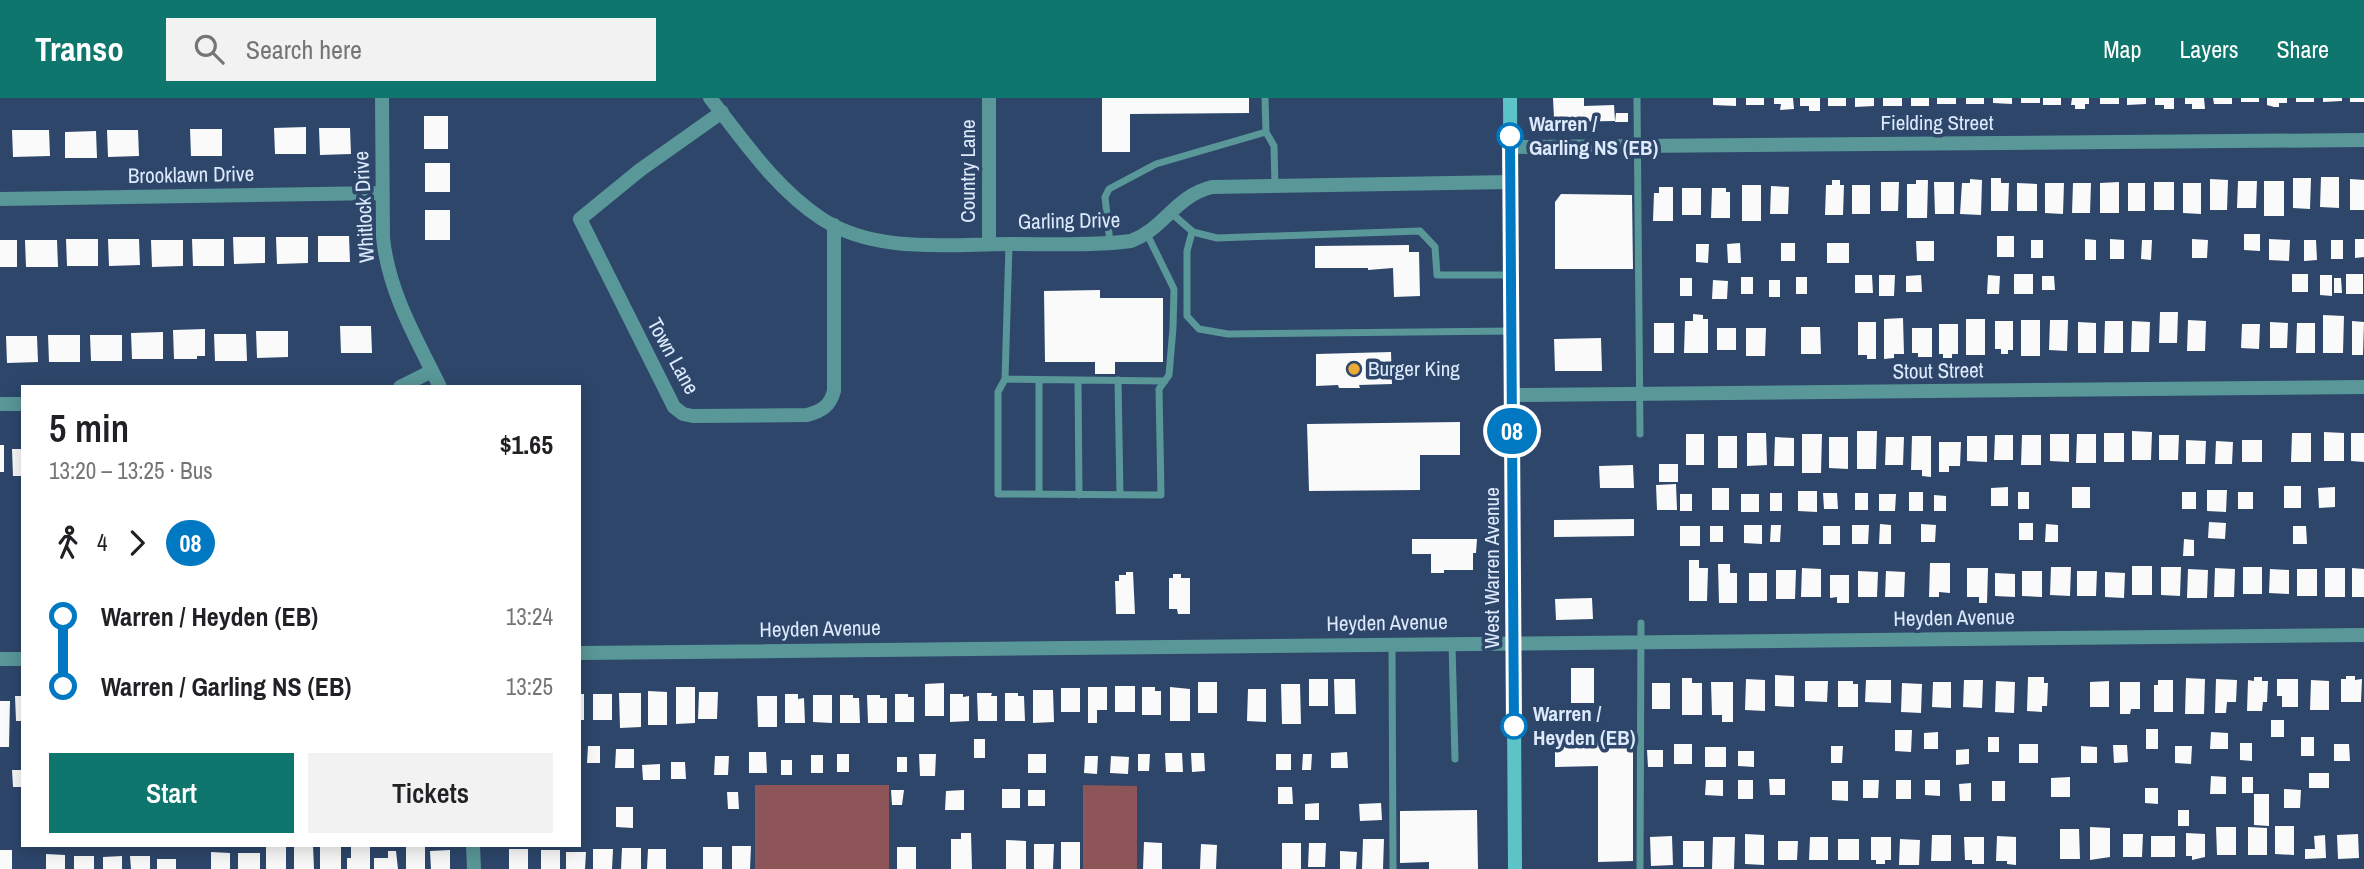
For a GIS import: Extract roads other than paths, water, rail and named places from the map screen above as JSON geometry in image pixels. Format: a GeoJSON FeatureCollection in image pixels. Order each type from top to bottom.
{"type":"FeatureCollection","features":[{"type":"Feature","properties":{"kind":"main road","name":"West Warren Avenue"},"geometry":{"type":"LineString","coordinates":[[1510,98],[1515,869]]}},
{"type":"Feature","properties":{"kind":"street","name":"Whitlock Drive"},"geometry":{"type":"LineString","coordinates":[[382,98],[383,238],[389,276],[400,307],[439,385]]}},
{"type":"Feature","properties":{"kind":"street","name":"Garling Drive"},"geometry":{"type":"LineString","coordinates":[[710,98],[775,179],[805,206],[834,225],[867,238],[898,244],[1131,241],[1147,234],[1186,197],[1198,190],[1212,187],[1511,182]]}},
{"type":"Feature","properties":{"kind":"street","name":"Country Lane"},"geometry":{"type":"LineString","coordinates":[[989,98],[989,244]]}},
{"type":"Feature","properties":{"kind":"street","name":"Town Lane"},"geometry":{"type":"LineString","coordinates":[[722,112],[640,170],[580,219],[674,407],[693,416],[807,415],[819,412],[828,405],[834,391],[834,225]]}},
{"type":"Feature","properties":{"kind":"street","name":"Fielding Street"},"geometry":{"type":"LineString","coordinates":[[1510,147],[2364,140]]}},
{"type":"Feature","properties":{"kind":"street","name":"Brooklawn Drive"},"geometry":{"type":"LineString","coordinates":[[0,198],[382,193]]}},
{"type":"Feature","properties":{"kind":"street"},"geometry":{"type":"LineString","coordinates":[[404,385],[432,371]]}},
{"type":"Feature","properties":{"kind":"street","name":"Stout Street"},"geometry":{"type":"LineString","coordinates":[[1513,395],[2364,387]]}},
{"type":"Feature","properties":{"kind":"street"},"geometry":{"type":"LineString","coordinates":[[0,404],[21,404]]}},
{"type":"Feature","properties":{"kind":"street","name":"Heyden Avenue"},"geometry":{"type":"LineString","coordinates":[[581,653],[2364,635]]}},
{"type":"Feature","properties":{"kind":"street"},"geometry":{"type":"LineString","coordinates":[[0,659],[21,659]]}},
{"type":"Feature","properties":{"kind":"street"},"geometry":{"type":"LineString","coordinates":[[474,847],[474,869]]}},
{"type":"Feature","properties":{"kind":"lane"},"geometry":{"type":"LineString","coordinates":[[1265,98],[1266,132],[1274,146],[1275,186]]}},
{"type":"Feature","properties":{"kind":"lane"},"geometry":{"type":"LineString","coordinates":[[1637,98],[1640,434]]}},
{"type":"Feature","properties":{"kind":"lane"},"geometry":{"type":"LineString","coordinates":[[1110,243],[1105,197],[1109,190],[1156,164],[1266,132]]}},
{"type":"Feature","properties":{"kind":"lane"},"geometry":{"type":"LineString","coordinates":[[1170,212],[1192,232],[1217,238],[1420,231],[1435,247],[1437,275],[1512,275]]}},
{"type":"Feature","properties":{"kind":"lane"},"geometry":{"type":"LineString","coordinates":[[1192,232],[1187,251],[1187,316],[1199,329],[1228,334],[1278,335],[1512,331]]}},
{"type":"Feature","properties":{"kind":"lane"},"geometry":{"type":"LineString","coordinates":[[1009,244],[1005,380],[998,392],[998,494],[1161,495],[1159,389],[1170,375],[1174,289],[1147,234]]}},
{"type":"Feature","properties":{"kind":"lane"},"geometry":{"type":"LineString","coordinates":[[1005,380],[1165,381]]}},
{"type":"Feature","properties":{"kind":"lane"},"geometry":{"type":"LineString","coordinates":[[1039,380],[1039,494]]}},
{"type":"Feature","properties":{"kind":"lane"},"geometry":{"type":"LineString","coordinates":[[1078,380],[1079,495]]}},
{"type":"Feature","properties":{"kind":"lane"},"geometry":{"type":"LineString","coordinates":[[1118,380],[1120,495]]}},
{"type":"Feature","properties":{"kind":"lane"},"geometry":{"type":"LineString","coordinates":[[1640,869],[1641,622]]}},
{"type":"Feature","properties":{"kind":"lane"},"geometry":{"type":"LineString","coordinates":[[1452,643],[1454,759]]}},
{"type":"Feature","properties":{"kind":"lane"},"geometry":{"type":"LineString","coordinates":[[1392,644],[1393,869]]}},
{"type":"Feature","properties":{"kind":"place","name":"Warren / Garling NS (EB)"},"geometry":{"type":"Point","coordinates":[1510,136]}},
{"type":"Feature","properties":{"kind":"place","name":"Burger King"},"geometry":{"type":"Point","coordinates":[1354,369]}},
{"type":"Feature","properties":{"kind":"place","name":"Warren / Heyden (EB)"},"geometry":{"type":"Point","coordinates":[1514,726]}}]}
